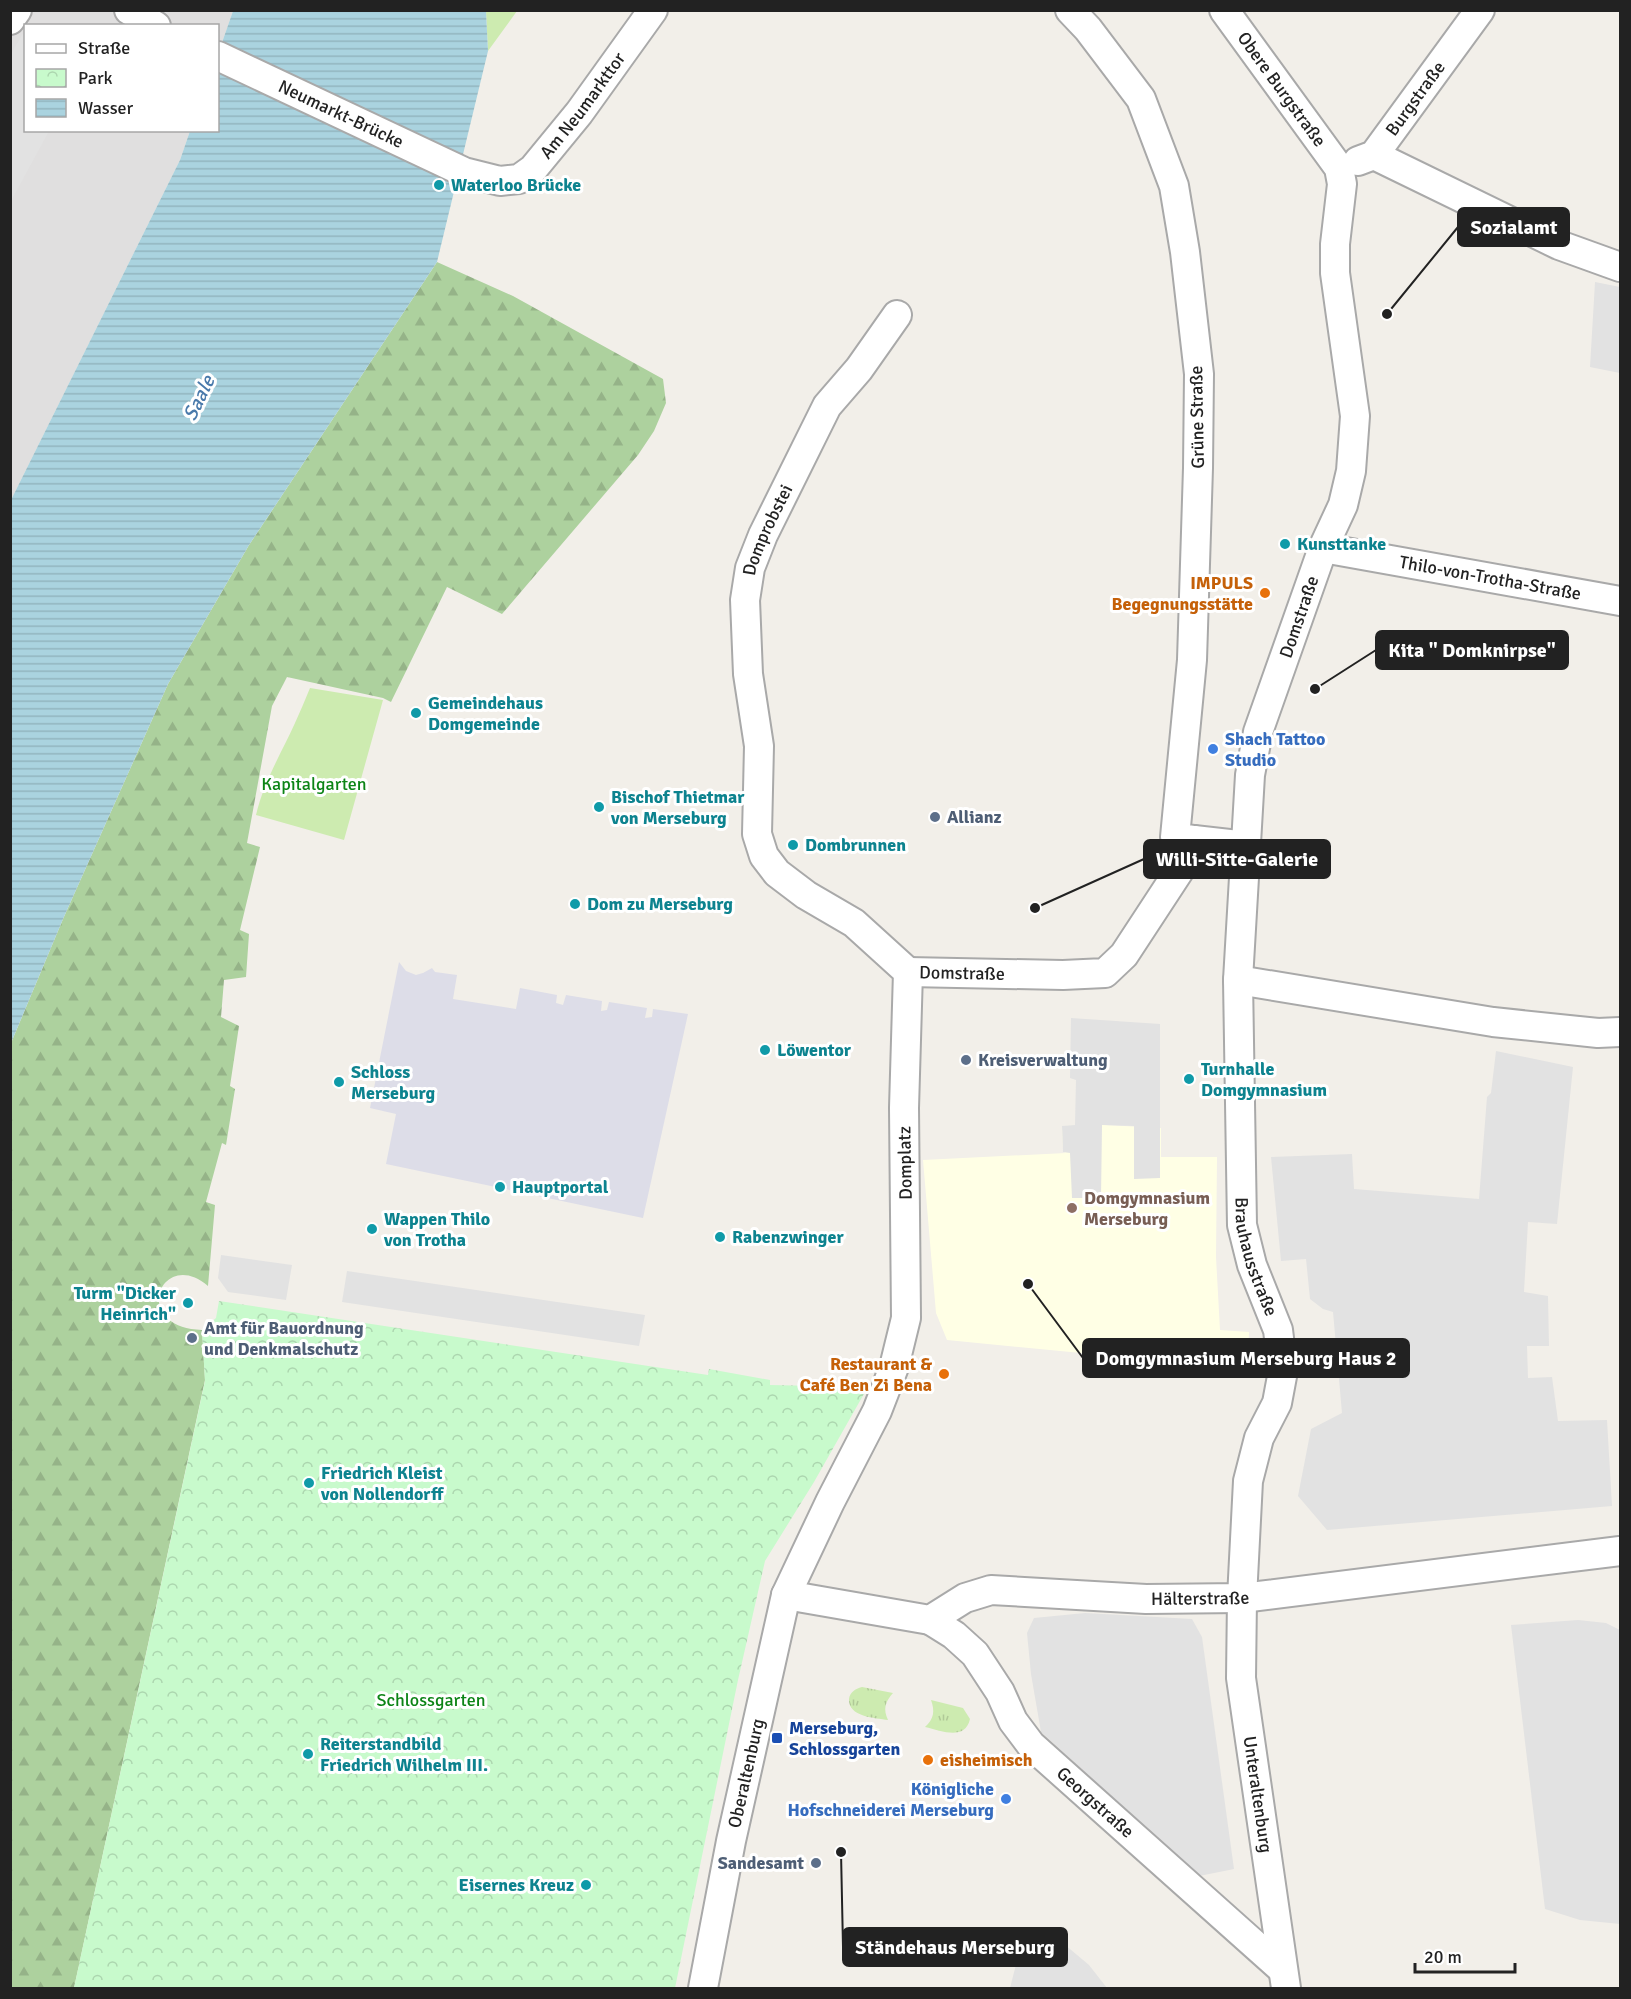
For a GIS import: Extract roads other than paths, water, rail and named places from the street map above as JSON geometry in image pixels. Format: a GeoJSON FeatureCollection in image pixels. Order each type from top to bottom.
{"type":"FeatureCollection","features":[{"type":"Feature","properties":{"kind":"street"},"geometry":{"type":"LineString","coordinates":[[10,20],[16,10]]}},
{"type":"Feature","properties":{"kind":"street"},"geometry":{"type":"LineString","coordinates":[[129,10],[153,24]]}},
{"type":"Feature","properties":{"kind":"street","name":"Am Neumarkttor"},"geometry":{"type":"LineString","coordinates":[[465,172],[500,181],[519,179],[533,169],[579,113],[653,10]]}},
{"type":"Feature","properties":{"kind":"street","name":"Grüne Straße"},"geometry":{"type":"LineString","coordinates":[[1070,10],[1088,29],[1140,99],[1174,186],[1185,252],[1199,374],[1192,660],[1174,837],[1186,858]]}},
{"type":"Feature","properties":{"kind":"street","name":"Obere Burgstraße"},"geometry":{"type":"LineString","coordinates":[[1224,10],[1339,168]]}},
{"type":"Feature","properties":{"kind":"street","name":"Burgstraße"},"geometry":{"type":"LineString","coordinates":[[1374,155],[1480,10]]}},
{"type":"Feature","properties":{"kind":"street","name":"Neumarkt-Brücke"},"geometry":{"type":"LineString","coordinates":[[219,56],[465,172]]}},
{"type":"Feature","properties":{"kind":"street"},"geometry":{"type":"LineString","coordinates":[[1339,168],[1374,155],[1559,245],[1620,267]]}},
{"type":"Feature","properties":{"kind":"street","name":"Domstraße"},"geometry":{"type":"LineString","coordinates":[[1247,846],[1250,775],[1258,732],[1323,548],[1343,505],[1352,471],[1355,416],[1335,273],[1335,244],[1342,184],[1339,168]]}},
{"type":"Feature","properties":{"kind":"street","name":"Domprobstei"},"geometry":{"type":"LineString","coordinates":[[897,315],[859,369],[827,406],[763,535],[750,568],[745,600],[748,674],[759,746],[757,834],[764,856],[777,873],[806,895],[854,923],[908,972]]}},
{"type":"Feature","properties":{"kind":"street","name":"Thilo-von-Trotha-Straße"},"geometry":{"type":"LineString","coordinates":[[1323,548],[1620,601]]}},
{"type":"Feature","properties":{"kind":"street"},"geometry":{"type":"LineString","coordinates":[[1186,858],[1247,846]]}},
{"type":"Feature","properties":{"kind":"street","name":"Brauhausstraße"},"geometry":{"type":"LineString","coordinates":[[1242,1598],[1248,1481],[1259,1438],[1277,1403],[1282,1371],[1278,1330],[1252,1265],[1242,1225],[1238,980],[1247,846]]}},
{"type":"Feature","properties":{"kind":"street","name":"Domstraße"},"geometry":{"type":"LineString","coordinates":[[908,972],[1063,975],[1105,973],[1124,955],[1186,858]]}},
{"type":"Feature","properties":{"kind":"street","name":"Domplatz"},"geometry":{"type":"LineString","coordinates":[[786,1595],[877,1411],[894,1367],[906,1318],[904,1108],[908,972]]}},
{"type":"Feature","properties":{"kind":"street"},"geometry":{"type":"LineString","coordinates":[[1238,980],[1493,1023],[1598,1034],[1620,1032]]}},
{"type":"Feature","properties":{"kind":"street","name":"Hälterstraße"},"geometry":{"type":"LineString","coordinates":[[930,1620],[965,1598],[991,1590],[1146,1599],[1242,1598],[1620,1551]]}},
{"type":"Feature","properties":{"kind":"street"},"geometry":{"type":"LineString","coordinates":[[786,1595],[930,1620]]}},
{"type":"Feature","properties":{"kind":"street","name":"Oberaltenburg"},"geometry":{"type":"LineString","coordinates":[[703,1989],[731,1841],[786,1595]]}},
{"type":"Feature","properties":{"kind":"street","name":"Unteraltenburg"},"geometry":{"type":"LineString","coordinates":[[1242,1598],[1241,1678],[1284,1978]]}},
{"type":"Feature","properties":{"kind":"street","name":"Georgstraße"},"geometry":{"type":"LineString","coordinates":[[930,1620],[954,1635],[975,1654],[1000,1692],[1013,1720],[1031,1745],[1284,1978]]}},
{"type":"Feature","properties":{"kind":"water","name":"Saale"},"geometry":{"type":"Polygon","coordinates":[[[233,11],[486,11],[488,51],[437,262],[249,545],[168,684],[63,919],[11,1043],[11,500],[180,160],[190,132],[219,132],[219,51],[233,11]]]}},
{"type":"Feature","properties":{"kind":"place","name":"Waterloo Brücke"},"geometry":{"type":"Point","coordinates":[439,185]}},
{"type":"Feature","properties":{"kind":"place","name":"Sozialamt"},"geometry":{"type":"Point","coordinates":[1387,314]}},
{"type":"Feature","properties":{"kind":"place","name":"Kunsttanke"},"geometry":{"type":"Point","coordinates":[1285,544]}},
{"type":"Feature","properties":{"kind":"place","name":"IMPULS Begegnungsstätte"},"geometry":{"type":"Point","coordinates":[1265,593]}},
{"type":"Feature","properties":{"kind":"place","name":"Kita \" Domknirpse\""},"geometry":{"type":"Point","coordinates":[1315,689]}},
{"type":"Feature","properties":{"kind":"place","name":"Gemeindehaus Domgemeinde"},"geometry":{"type":"Point","coordinates":[416,713]}},
{"type":"Feature","properties":{"kind":"place","name":"Shach Tattoo Studio"},"geometry":{"type":"Point","coordinates":[1213,749]}},
{"type":"Feature","properties":{"kind":"place","name":"Bischof Thietmar von Merseburg"},"geometry":{"type":"Point","coordinates":[599,807]}},
{"type":"Feature","properties":{"kind":"place","name":"Allianz"},"geometry":{"type":"Point","coordinates":[935,817]}},
{"type":"Feature","properties":{"kind":"place","name":"Dombrunnen"},"geometry":{"type":"Point","coordinates":[793,845]}},
{"type":"Feature","properties":{"kind":"place","name":"Dom zu Merseburg"},"geometry":{"type":"Point","coordinates":[575,904]}},
{"type":"Feature","properties":{"kind":"place","name":"Willi-Sitte-Galerie"},"geometry":{"type":"Point","coordinates":[1035,908]}},
{"type":"Feature","properties":{"kind":"place","name":"Löwentor"},"geometry":{"type":"Point","coordinates":[765,1050]}},
{"type":"Feature","properties":{"kind":"place","name":"Kreisverwaltung"},"geometry":{"type":"Point","coordinates":[966,1060]}},
{"type":"Feature","properties":{"kind":"place","name":"Turnhalle Domgymnasium"},"geometry":{"type":"Point","coordinates":[1189,1079]}},
{"type":"Feature","properties":{"kind":"place","name":"Schloss Merseburg"},"geometry":{"type":"Point","coordinates":[339,1082]}},
{"type":"Feature","properties":{"kind":"place","name":"Hauptportal"},"geometry":{"type":"Point","coordinates":[500,1187]}},
{"type":"Feature","properties":{"kind":"place","name":"Domgymnasium Merseburg"},"geometry":{"type":"Point","coordinates":[1072,1208]}},
{"type":"Feature","properties":{"kind":"place","name":"Wappen Thilo von Trotha"},"geometry":{"type":"Point","coordinates":[372,1229]}},
{"type":"Feature","properties":{"kind":"place","name":"Rabenzwinger"},"geometry":{"type":"Point","coordinates":[720,1237]}},
{"type":"Feature","properties":{"kind":"place","name":"Domgymnasium Merseburg Haus 2"},"geometry":{"type":"Point","coordinates":[1028,1284]}},
{"type":"Feature","properties":{"kind":"place","name":"Turm \"Dicker Heinrich\""},"geometry":{"type":"Point","coordinates":[188,1303]}},
{"type":"Feature","properties":{"kind":"place","name":"Amt für Bauordnung und Denkmalschutz"},"geometry":{"type":"Point","coordinates":[192,1338]}},
{"type":"Feature","properties":{"kind":"place","name":"Restaurant & Café Ben Zi Bena"},"geometry":{"type":"Point","coordinates":[944,1374]}},
{"type":"Feature","properties":{"kind":"place","name":"Friedrich Kleist von Nollendorff"},"geometry":{"type":"Point","coordinates":[309,1483]}},
{"type":"Feature","properties":{"kind":"place","name":"Merseburg, Schlossgarten"},"geometry":{"type":"Point","coordinates":[777,1738]}},
{"type":"Feature","properties":{"kind":"place","name":"Reiterstandbild Friedrich Wilhelm III."},"geometry":{"type":"Point","coordinates":[308,1754]}},
{"type":"Feature","properties":{"kind":"place","name":"eisheimisch"},"geometry":{"type":"Point","coordinates":[928,1760]}},
{"type":"Feature","properties":{"kind":"place","name":"Königliche Hofschneiderei Merseburg"},"geometry":{"type":"Point","coordinates":[1006,1799]}},
{"type":"Feature","properties":{"kind":"place","name":"Ständehaus Merseburg"},"geometry":{"type":"Point","coordinates":[841,1852]}},
{"type":"Feature","properties":{"kind":"place","name":"Sandesamt"},"geometry":{"type":"Point","coordinates":[816,1863]}},
{"type":"Feature","properties":{"kind":"place","name":"Eisernes Kreuz"},"geometry":{"type":"Point","coordinates":[586,1885]}},
{"type":"Feature","properties":{"kind":"park label","name":"Kapitalgarten"},"geometry":{"type":"Point","coordinates":[314,784]}},
{"type":"Feature","properties":{"kind":"park label","name":"Schlossgarten"},"geometry":{"type":"Point","coordinates":[431,1700]}}]}
